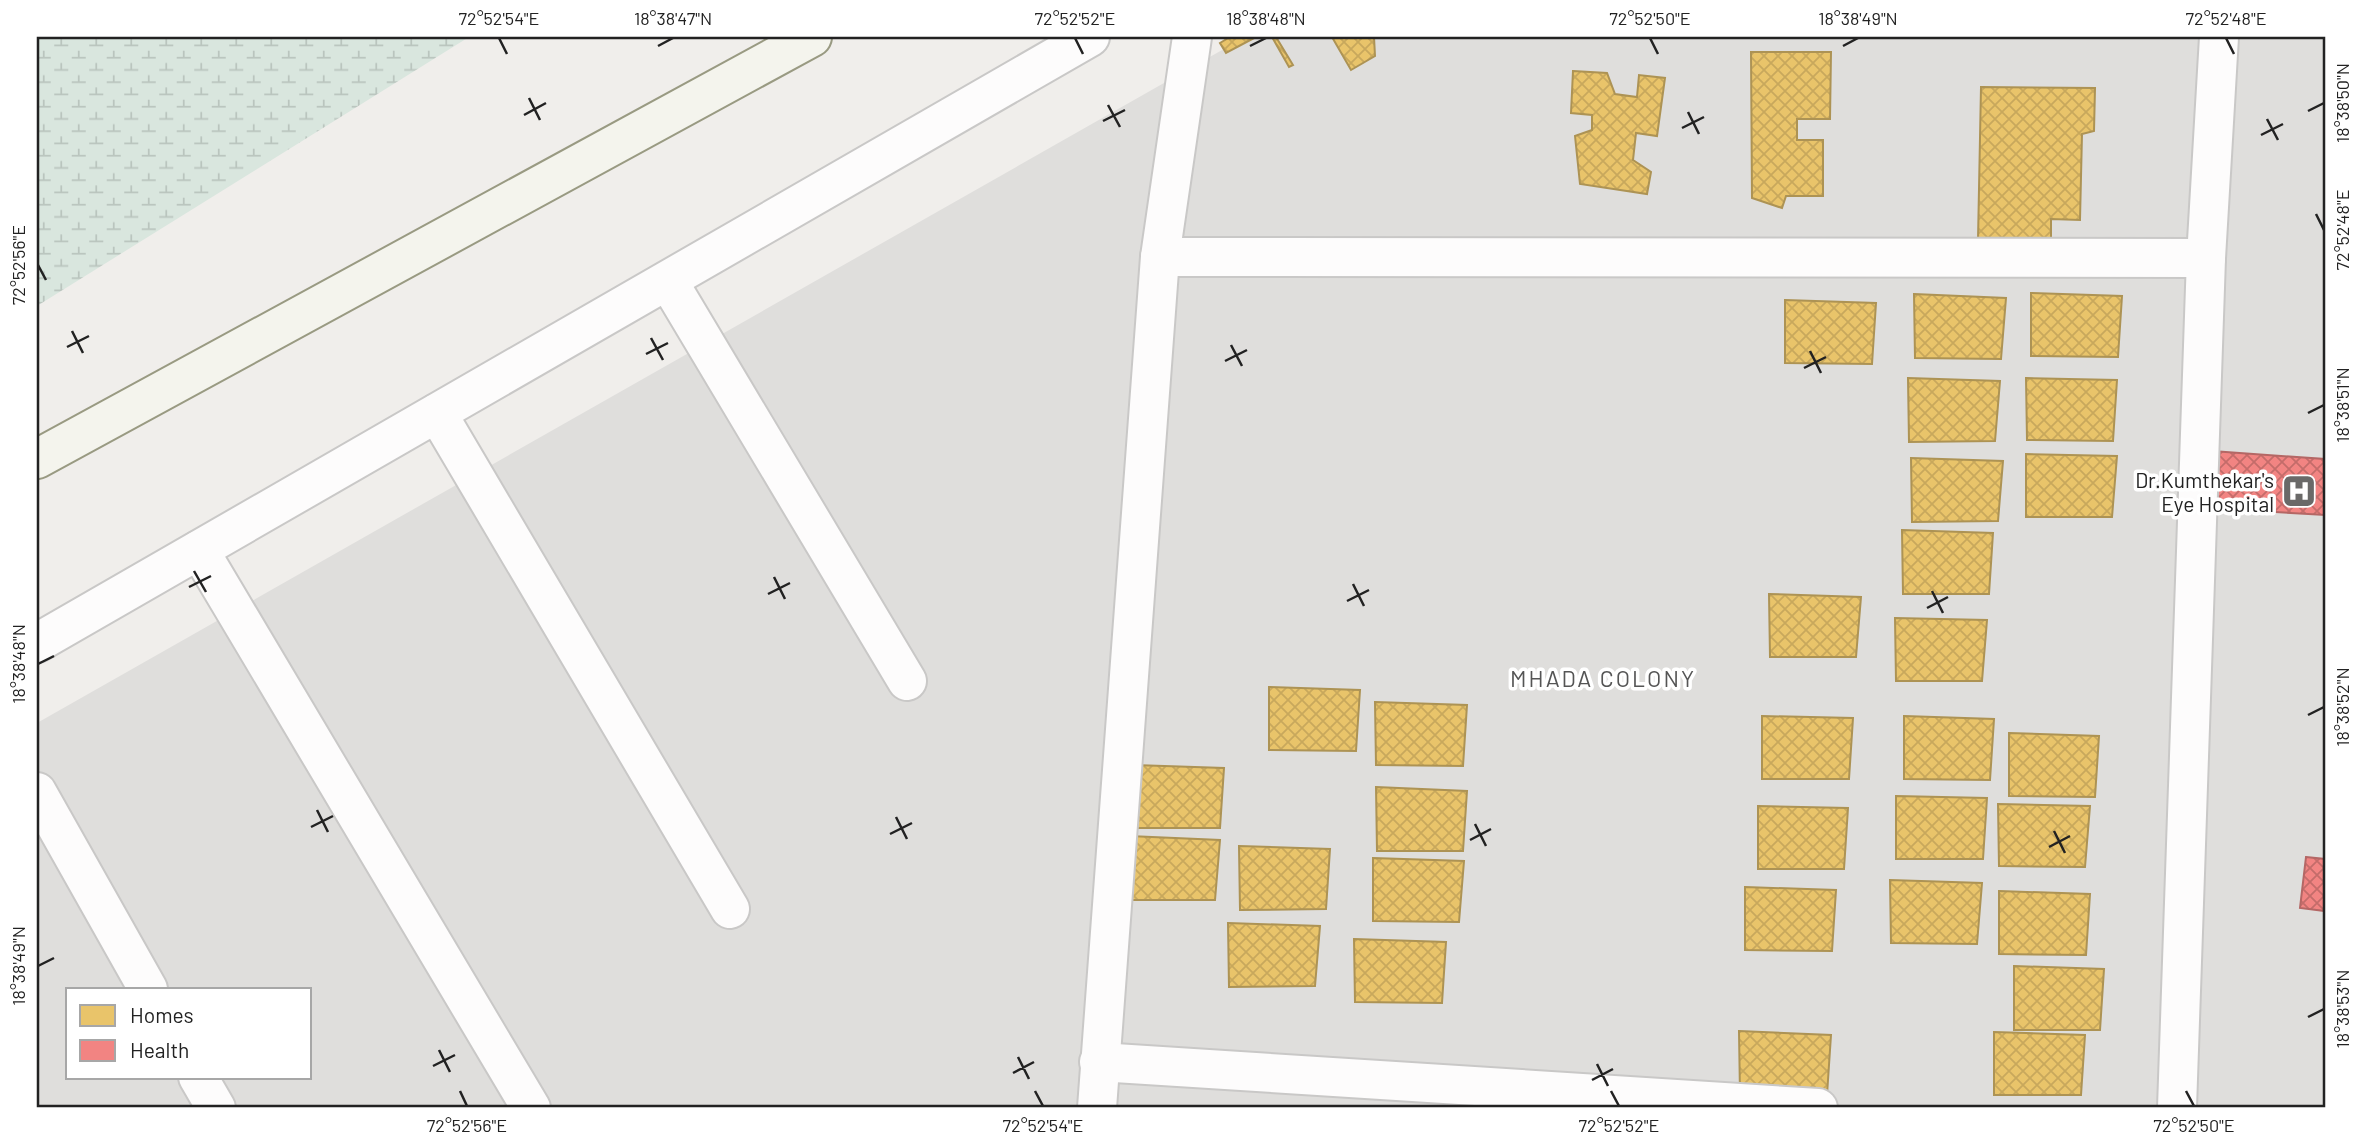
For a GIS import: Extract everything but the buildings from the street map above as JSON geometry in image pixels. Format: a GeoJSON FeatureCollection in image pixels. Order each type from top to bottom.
{"type":"FeatureCollection","features":[{"type":"Feature","properties":{"kind":"main road"},"geometry":{"type":"LineString","coordinates":[[37,459],[812,37]]}},
{"type":"Feature","properties":{"kind":"street"},"geometry":{"type":"LineString","coordinates":[[37,643],[1090,37]]}},
{"type":"Feature","properties":{"kind":"street"},"geometry":{"type":"LineString","coordinates":[[1097,1108],[1160,257],[1192,37]]}},
{"type":"Feature","properties":{"kind":"street"},"geometry":{"type":"LineString","coordinates":[[2177,1108],[2206,258],[2219,37]]}},
{"type":"Feature","properties":{"kind":"street"},"geometry":{"type":"LineString","coordinates":[[1160,257],[2206,258]]}},
{"type":"Feature","properties":{"kind":"street"},"geometry":{"type":"LineString","coordinates":[[668,281],[907,681]]}},
{"type":"Feature","properties":{"kind":"street"},"geometry":{"type":"LineString","coordinates":[[437,413],[730,909]]}},
{"type":"Feature","properties":{"kind":"street"},"geometry":{"type":"LineString","coordinates":[[200,550],[531,1108]]}},
{"type":"Feature","properties":{"kind":"street"},"geometry":{"type":"LineString","coordinates":[[37,792],[147,988]]}},
{"type":"Feature","properties":{"kind":"street"},"geometry":{"type":"LineString","coordinates":[[1099,1062],[1818,1108]]}},
{"type":"Feature","properties":{"kind":"street"},"geometry":{"type":"LineString","coordinates":[[199,1078],[216,1108]]}},
{"type":"Feature","properties":{"kind":"shaded area"},"geometry":{"type":"Polygon","coordinates":[[[1245,37],[2325,37],[2325,1108],[37,1108],[37,723],[1245,37]]]}},
{"type":"Feature","properties":{"kind":"green space"},"geometry":{"type":"Polygon","coordinates":[[[37,37],[469,37],[37,306],[37,37]]]}},
{"type":"Feature","properties":{"kind":"place","name":"Dr.Kumthekar's Eye Hospital"},"geometry":{"type":"Point","coordinates":[2299,491]}},
{"type":"Feature","properties":{"kind":"district","name":"MHADA COLONY"},"geometry":{"type":"Point","coordinates":[1603,678]}}]}
